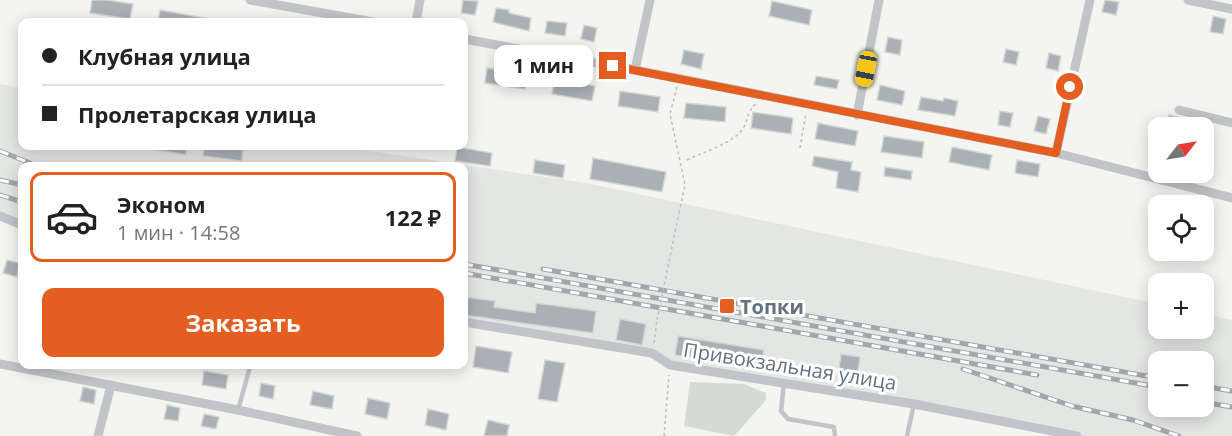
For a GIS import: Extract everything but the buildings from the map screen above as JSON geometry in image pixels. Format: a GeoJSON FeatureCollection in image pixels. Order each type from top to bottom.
{"type":"FeatureCollection","features":[{"type":"Feature","properties":{"kind":"street"},"geometry":{"type":"LineString","coordinates":[[250,0],[351,18]]}},
{"type":"Feature","properties":{"kind":"street"},"geometry":{"type":"LineString","coordinates":[[417,18],[420,0]]}},
{"type":"Feature","properties":{"kind":"street"},"geometry":{"type":"LineString","coordinates":[[635,70],[650,0]]}},
{"type":"Feature","properties":{"kind":"street"},"geometry":{"type":"LineString","coordinates":[[857,115],[879,0]]}},
{"type":"Feature","properties":{"kind":"street"},"geometry":{"type":"LineString","coordinates":[[1056,153],[1090,0]]}},
{"type":"Feature","properties":{"kind":"street"},"geometry":{"type":"LineString","coordinates":[[1188,0],[1232,9]]}},
{"type":"Feature","properties":{"kind":"street"},"geometry":{"type":"LineString","coordinates":[[468,40],[635,70],[1056,153],[1232,198]]}},
{"type":"Feature","properties":{"kind":"street"},"geometry":{"type":"LineString","coordinates":[[1179,110],[1232,123]]}},
{"type":"Feature","properties":{"kind":"street"},"geometry":{"type":"LineString","coordinates":[[0,216],[18,223]]}},
{"type":"Feature","properties":{"kind":"street","name":"Привокзальная улица"},"geometry":{"type":"LineString","coordinates":[[468,323],[652,352],[670,365],[914,404],[1077,436]]}},
{"type":"Feature","properties":{"kind":"street"},"geometry":{"type":"LineString","coordinates":[[0,364],[18,367]]}},
{"type":"Feature","properties":{"kind":"street"},"geometry":{"type":"LineString","coordinates":[[26,369],[238,410],[357,436]]}},
{"type":"Feature","properties":{"kind":"street"},"geometry":{"type":"LineString","coordinates":[[98,436],[111,385]]}},
{"type":"Feature","properties":{"kind":"lane"},"geometry":{"type":"LineString","coordinates":[[238,410],[249,369]]}},
{"type":"Feature","properties":{"kind":"lane"},"geometry":{"type":"LineString","coordinates":[[784,382],[781,411],[788,419],[834,427],[835,436]]}},
{"type":"Feature","properties":{"kind":"lane"},"geometry":{"type":"LineString","coordinates":[[907,436],[914,404]]}},
{"type":"Feature","properties":{"kind":"path"},"geometry":{"type":"LineString","coordinates":[[652,352],[684,185],[670,114],[678,80]]}},
{"type":"Feature","properties":{"kind":"path"},"geometry":{"type":"LineString","coordinates":[[687,160],[736,137],[744,128],[750,109],[765,97]]}},
{"type":"Feature","properties":{"kind":"path"},"geometry":{"type":"LineString","coordinates":[[800,148],[807,105]]}},
{"type":"Feature","properties":{"kind":"path"},"geometry":{"type":"LineString","coordinates":[[664,436],[670,365]]}},
{"type":"Feature","properties":{"kind":"shaded area"},"geometry":{"type":"Polygon","coordinates":[[[0,84],[18,87],[18,150],[364,150],[445,162],[18,162],[18,219],[0,215],[0,84]]]}},
{"type":"Feature","properties":{"kind":"shaded area"},"geometry":{"type":"Polygon","coordinates":[[[468,165],[586,183],[1148,302],[1148,339],[1214,339],[1214,316],[1232,320],[1232,436],[1071,436],[468,324],[468,165]]]}},
{"type":"Feature","properties":{"kind":"shaded area"},"geometry":{"type":"Polygon","coordinates":[[[690,382],[744,384],[766,393],[766,400],[734,436],[684,426],[690,382]]]}},
{"type":"Feature","properties":{"kind":"railway"},"geometry":{"type":"LineString","coordinates":[[0,151],[28,162]]}},
{"type":"Feature","properties":{"kind":"railway"},"geometry":{"type":"LineString","coordinates":[[0,180],[18,184]]}},
{"type":"Feature","properties":{"kind":"railway"},"geometry":{"type":"LineString","coordinates":[[0,195],[18,201]]}},
{"type":"Feature","properties":{"kind":"railway"},"geometry":{"type":"LineString","coordinates":[[468,265],[1148,385]]}},
{"type":"Feature","properties":{"kind":"railway"},"geometry":{"type":"LineString","coordinates":[[543,269],[1148,376]]}},
{"type":"Feature","properties":{"kind":"railway"},"geometry":{"type":"LineString","coordinates":[[468,274],[1037,375]]}},
{"type":"Feature","properties":{"kind":"railway"},"geometry":{"type":"LineString","coordinates":[[963,369],[1072,406],[1133,420],[1179,436]]}},
{"type":"Feature","properties":{"kind":"railway"},"geometry":{"type":"LineString","coordinates":[[1214,388],[1232,391]]}},
{"type":"Feature","properties":{"kind":"railway"},"geometry":{"type":"LineString","coordinates":[[1214,404],[1232,407]]}},
{"type":"Feature","properties":{"kind":"place","name":"Топки"},"geometry":{"type":"Point","coordinates":[727,306]}},
{"type":"Feature","properties":{"kind":"route"},"geometry":{"type":"LineString","coordinates":[[613,66],[1056,153],[1070,87]]}}]}
